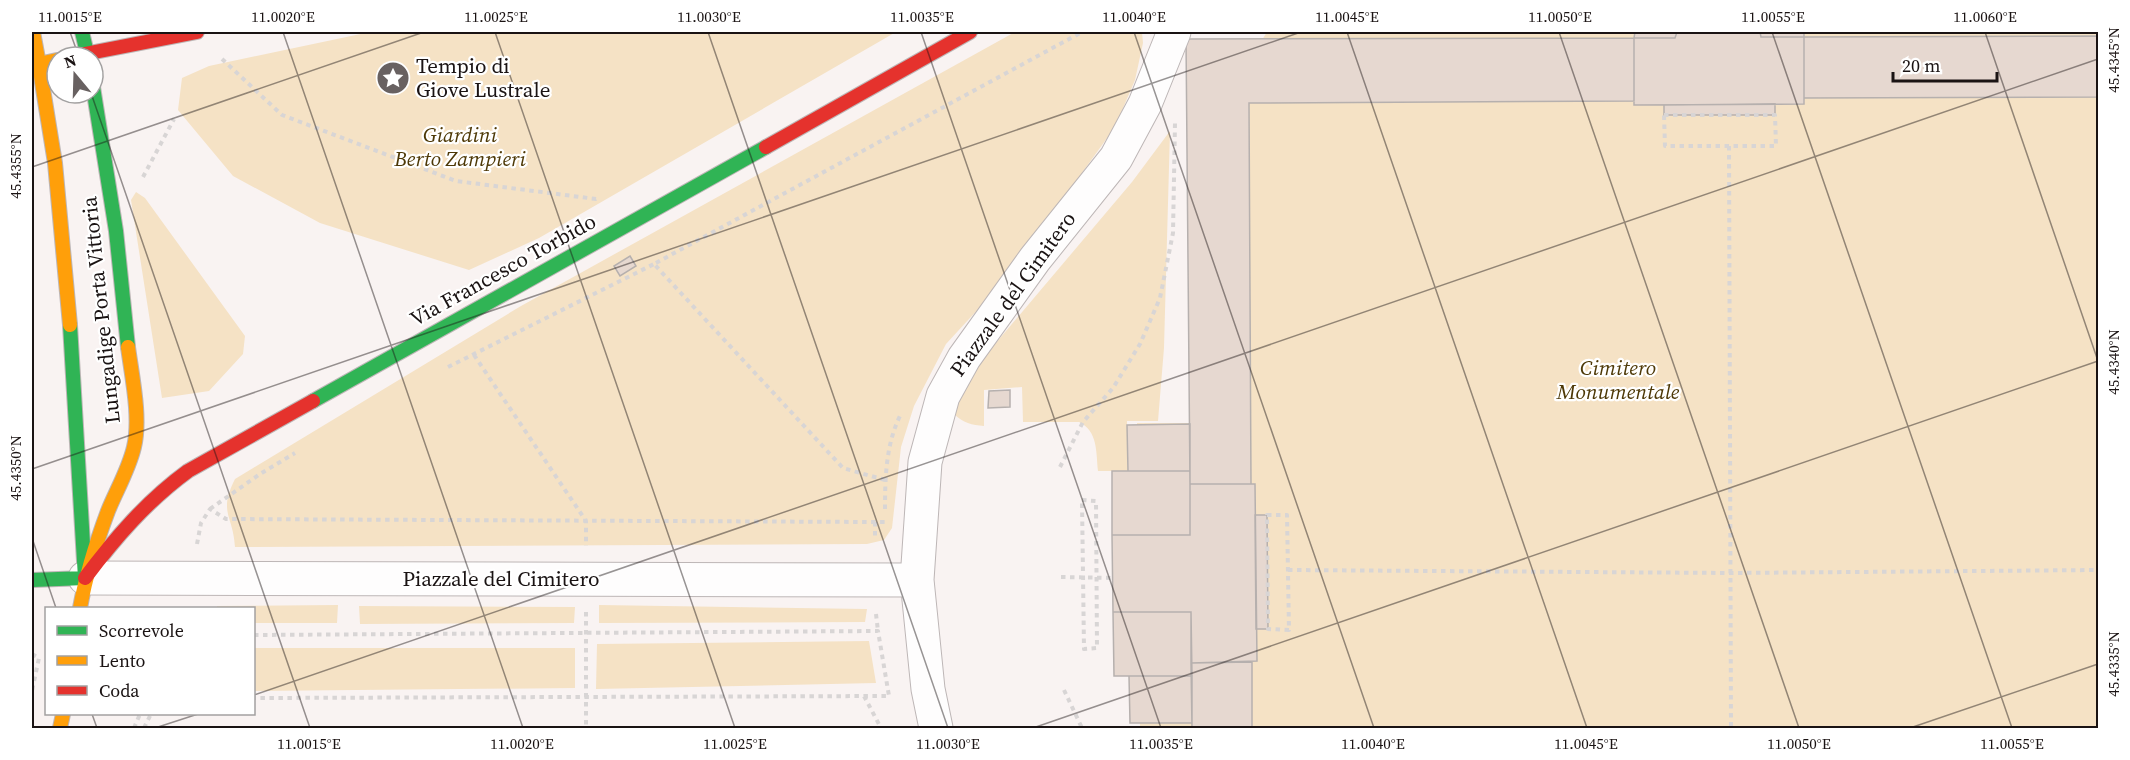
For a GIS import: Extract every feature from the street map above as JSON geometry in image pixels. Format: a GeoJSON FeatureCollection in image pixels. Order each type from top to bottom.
{"type":"FeatureCollection","features":[{"type":"Feature","properties":{"kind":"main road","name":"Lungadige Porta Vittoria"},"geometry":{"type":"LineString","coordinates":[[33,32],[60,212],[77,409],[83,593]]}},
{"type":"Feature","properties":{"kind":"main road"},"geometry":{"type":"LineString","coordinates":[[105,51],[197,32]]}},
{"type":"Feature","properties":{"kind":"main road","name":"Via Francesco Torbido"},"geometry":{"type":"LineString","coordinates":[[83,593],[116,537],[146,504],[188,471],[970,32]]}},
{"type":"Feature","properties":{"kind":"main road"},"geometry":{"type":"LineString","coordinates":[[39,64],[45,63]]}},
{"type":"Feature","properties":{"kind":"main road","name":"Lungadige Porta Vittoria"},"geometry":{"type":"LineString","coordinates":[[83,593],[107,514],[124,488],[136,436],[116,231],[96,105]]}},
{"type":"Feature","properties":{"kind":"main road"},"geometry":{"type":"LineString","coordinates":[[77,409],[91,445]]}},
{"type":"Feature","properties":{"kind":"main road"},"geometry":{"type":"LineString","coordinates":[[124,488],[149,492],[169,484]]}},
{"type":"Feature","properties":{"kind":"main road"},"geometry":{"type":"LineString","coordinates":[[32,580],[83,593]]}},
{"type":"Feature","properties":{"kind":"street","name":"Piazzale del Cimitero"},"geometry":{"type":"LineString","coordinates":[[936,729],[928,689],[917,580],[925,462],[943,396],[963,358],[1035,259],[1116,158],[1145,104],[1174,32]]}},
{"type":"Feature","properties":{"kind":"street","name":"Piazzale del Cimitero"},"geometry":{"type":"LineString","coordinates":[[83,593],[917,580]]}},
{"type":"Feature","properties":{"kind":"path"},"geometry":{"type":"LineString","coordinates":[[445,369],[654,264],[1083,32]]}},
{"type":"Feature","properties":{"kind":"path"},"geometry":{"type":"LineString","coordinates":[[222,58],[282,115],[456,181],[596,199],[606,194]]}},
{"type":"Feature","properties":{"kind":"path"},"geometry":{"type":"LineString","coordinates":[[1060,467],[1083,422],[1113,388],[1140,344],[1160,298],[1173,233],[1176,112]]}},
{"type":"Feature","properties":{"kind":"path"},"geometry":{"type":"LineString","coordinates":[[1664,115],[1775,115],[1776,146],[1729,146],[1665,146],[1664,115]]}},
{"type":"Feature","properties":{"kind":"path"},"geometry":{"type":"LineString","coordinates":[[139,184],[174,119]]}},
{"type":"Feature","properties":{"kind":"path"},"geometry":{"type":"LineString","coordinates":[[1729,146],[1731,729]]}},
{"type":"Feature","properties":{"kind":"path"},"geometry":{"type":"LineString","coordinates":[[654,264],[843,468],[885,480]]}},
{"type":"Feature","properties":{"kind":"path"},"geometry":{"type":"LineString","coordinates":[[474,354],[586,521],[586,550]]}},
{"type":"Feature","properties":{"kind":"path"},"geometry":{"type":"LineString","coordinates":[[210,509],[226,519],[885,522],[885,480],[894,428],[904,406]]}},
{"type":"Feature","properties":{"kind":"path"},"geometry":{"type":"LineString","coordinates":[[197,548],[197,536],[201,524],[210,509],[260,474],[302,450]]}},
{"type":"Feature","properties":{"kind":"path"},"geometry":{"type":"LineString","coordinates":[[1083,500],[1096,501],[1096,578],[1097,648],[1084,649],[1083,500]]}},
{"type":"Feature","properties":{"kind":"path"},"geometry":{"type":"LineString","coordinates":[[1267,515],[1287,515],[1288,570],[1289,630],[1268,629],[1267,515]]}},
{"type":"Feature","properties":{"kind":"path"},"geometry":{"type":"LineString","coordinates":[[874,522],[875,539]]}},
{"type":"Feature","properties":{"kind":"path"},"geometry":{"type":"LineString","coordinates":[[1288,570],[1731,573],[2098,570]]}},
{"type":"Feature","properties":{"kind":"path"},"geometry":{"type":"LineString","coordinates":[[1060,578],[1113,578]]}},
{"type":"Feature","properties":{"kind":"path"},"geometry":{"type":"LineString","coordinates":[[255,698],[889,696],[875,604]]}},
{"type":"Feature","properties":{"kind":"path"},"geometry":{"type":"LineString","coordinates":[[586,611],[586,729]]}},
{"type":"Feature","properties":{"kind":"path"},"geometry":{"type":"LineString","coordinates":[[255,635],[878,630]]}},
{"type":"Feature","properties":{"kind":"path"},"geometry":{"type":"LineString","coordinates":[[32,654],[39,658],[32,691]]}},
{"type":"Feature","properties":{"kind":"path"},"geometry":{"type":"LineString","coordinates":[[1064,690],[1083,729]]}},
{"type":"Feature","properties":{"kind":"path"},"geometry":{"type":"LineString","coordinates":[[864,696],[881,729]]}},
{"type":"Feature","properties":{"kind":"path"},"geometry":{"type":"LineString","coordinates":[[134,729],[140,715]]}},
{"type":"Feature","properties":{"kind":"path"},"geometry":{"type":"LineString","coordinates":[[144,729],[151,715]]}},
{"type":"Feature","properties":{"kind":"green space","name":"Giardini Berto Zampieri"},"geometry":{"type":"Polygon","coordinates":[[[370,32],[896,32],[539,238],[469,270],[320,223],[233,176],[178,110],[182,78],[209,66],[370,32]]]}},
{"type":"Feature","properties":{"kind":"green space"},"geometry":{"type":"Polygon","coordinates":[[[1015,32],[1142,32],[1143,43],[1135,80],[1115,127],[1005,280],[946,344],[914,406],[901,447],[892,528],[884,540],[867,544],[235,547],[227,507],[235,479],[521,306],[1015,32]]]}},
{"type":"Feature","properties":{"kind":"green space","name":"Cimitero Monumentale"},"geometry":{"type":"Polygon","coordinates":[[[1267,32],[2098,32],[2098,728],[1140,728],[1137,423],[1195,423],[1197,44],[1262,40],[1267,32]]]}},
{"type":"Feature","properties":{"kind":"green space"},"geometry":{"type":"Polygon","coordinates":[[[1170,131],[1164,348],[1158,421],[1127,421],[1128,471],[1098,471],[1093,436],[1079,422],[1023,422],[1022,387],[984,390],[984,426],[961,420],[954,414],[957,389],[1132,182],[1170,131]]]}},
{"type":"Feature","properties":{"kind":"green space"},"geometry":{"type":"Polygon","coordinates":[[[136,192],[145,198],[245,336],[243,354],[209,391],[162,398],[131,200],[136,192]]]}},
{"type":"Feature","properties":{"kind":"green space"},"geometry":{"type":"Polygon","coordinates":[[[338,605],[337,623],[255,623],[255,607],[217,606],[338,605]]]}},
{"type":"Feature","properties":{"kind":"green space"},"geometry":{"type":"Polygon","coordinates":[[[599,605],[867,609],[865,622],[599,623],[599,605]]]}},
{"type":"Feature","properties":{"kind":"green space"},"geometry":{"type":"Polygon","coordinates":[[[359,606],[575,607],[574,623],[360,624],[359,606]]]}},
{"type":"Feature","properties":{"kind":"green space"},"geometry":{"type":"Polygon","coordinates":[[[869,641],[876,683],[596,689],[597,644],[869,641]]]}},
{"type":"Feature","properties":{"kind":"green space"},"geometry":{"type":"Polygon","coordinates":[[[255,648],[575,648],[575,688],[255,691],[255,648]]]}},
{"type":"Feature","properties":{"kind":"building"},"geometry":{"type":"Polygon","coordinates":[[[1635,32],[1677,32],[1675,38],[1634,38],[1635,32]]]}},
{"type":"Feature","properties":{"kind":"building"},"geometry":{"type":"Polygon","coordinates":[[[1677,32],[1760,32],[1761,37],[1804,37],[1804,104],[1634,105],[1634,38],[1675,38],[1677,32]]]}},
{"type":"Feature","properties":{"kind":"building"},"geometry":{"type":"Polygon","coordinates":[[[1760,32],[1804,32],[1804,37],[1761,37],[1760,32]]]}},
{"type":"Feature","properties":{"kind":"building"},"geometry":{"type":"Polygon","coordinates":[[[2098,36],[2098,97],[1804,98],[1804,37],[2098,36]]]}},
{"type":"Feature","properties":{"kind":"building"},"geometry":{"type":"Polygon","coordinates":[[[1634,38],[1634,101],[1249,103],[1251,484],[1190,484],[1186,39],[1634,38]]]}},
{"type":"Feature","properties":{"kind":"building"},"geometry":{"type":"Polygon","coordinates":[[[1775,104],[1775,115],[1664,115],[1664,105],[1775,104]]]}},
{"type":"Feature","properties":{"kind":"building"},"geometry":{"type":"Polygon","coordinates":[[[630,256],[636,266],[620,276],[614,266],[630,256]]]}},
{"type":"Feature","properties":{"kind":"building"},"geometry":{"type":"Polygon","coordinates":[[[1010,390],[1010,407],[988,408],[989,391],[1010,390]]]}},
{"type":"Feature","properties":{"kind":"building"},"geometry":{"type":"Polygon","coordinates":[[[1190,424],[1190,471],[1128,471],[1127,425],[1190,424]]]}},
{"type":"Feature","properties":{"kind":"building"},"geometry":{"type":"Polygon","coordinates":[[[1112,471],[1190,471],[1190,535],[1112,535],[1112,471]]]}},
{"type":"Feature","properties":{"kind":"building"},"geometry":{"type":"Polygon","coordinates":[[[1190,484],[1255,484],[1257,661],[1191,663],[1191,612],[1113,612],[1112,535],[1190,535],[1190,484]]]}},
{"type":"Feature","properties":{"kind":"building"},"geometry":{"type":"Polygon","coordinates":[[[1255,515],[1267,515],[1268,629],[1256,629],[1255,515]]]}},
{"type":"Feature","properties":{"kind":"building"},"geometry":{"type":"Polygon","coordinates":[[[1113,612],[1191,612],[1192,676],[1114,676],[1113,612]]]}},
{"type":"Feature","properties":{"kind":"building"},"geometry":{"type":"Polygon","coordinates":[[[1252,662],[1252,728],[1192,728],[1191,663],[1252,662]]]}},
{"type":"Feature","properties":{"kind":"building"},"geometry":{"type":"Polygon","coordinates":[[[1129,676],[1192,676],[1192,723],[1130,723],[1129,676]]]}},
{"type":"Feature","properties":{"kind":"traffic: fast"},"geometry":{"type":"LineString","coordinates":[[82,32],[85,45]]}},
{"type":"Feature","properties":{"kind":"traffic: fast"},"geometry":{"type":"LineString","coordinates":[[96,105],[116,231],[128,347]]}},
{"type":"Feature","properties":{"kind":"traffic: fast"},"geometry":{"type":"LineString","coordinates":[[313,401],[766,147]]}},
{"type":"Feature","properties":{"kind":"traffic: fast"},"geometry":{"type":"LineString","coordinates":[[70,325],[85,578]]}},
{"type":"Feature","properties":{"kind":"traffic: fast"},"geometry":{"type":"LineString","coordinates":[[32,580],[85,578]]}},
{"type":"Feature","properties":{"kind":"traffic: slow"},"geometry":{"type":"LineString","coordinates":[[33,32],[39,64]]}},
{"type":"Feature","properties":{"kind":"traffic: slow"},"geometry":{"type":"LineString","coordinates":[[45,63],[39,64],[45,101]]}},
{"type":"Feature","properties":{"kind":"traffic: slow"},"geometry":{"type":"LineString","coordinates":[[46,105],[55,163],[70,325]]}},
{"type":"Feature","properties":{"kind":"traffic: slow"},"geometry":{"type":"LineString","coordinates":[[80,607],[99,535],[134,447],[137,423],[128,347]]}},
{"type":"Feature","properties":{"kind":"traffic: slow"},"geometry":{"type":"LineString","coordinates":[[60,728],[63,715]]}},
{"type":"Feature","properties":{"kind":"traffic: jam"},"geometry":{"type":"LineString","coordinates":[[105,50],[197,32]]}},
{"type":"Feature","properties":{"kind":"traffic: jam"},"geometry":{"type":"LineString","coordinates":[[766,147],[970,32]]}},
{"type":"Feature","properties":{"kind":"traffic: jam"},"geometry":{"type":"LineString","coordinates":[[85,578],[132,521],[188,471],[313,401]]}},
{"type":"Feature","properties":{"kind":"place","name":"Tempio di Giove Lustrale"},"geometry":{"type":"Point","coordinates":[393,78]}}]}
